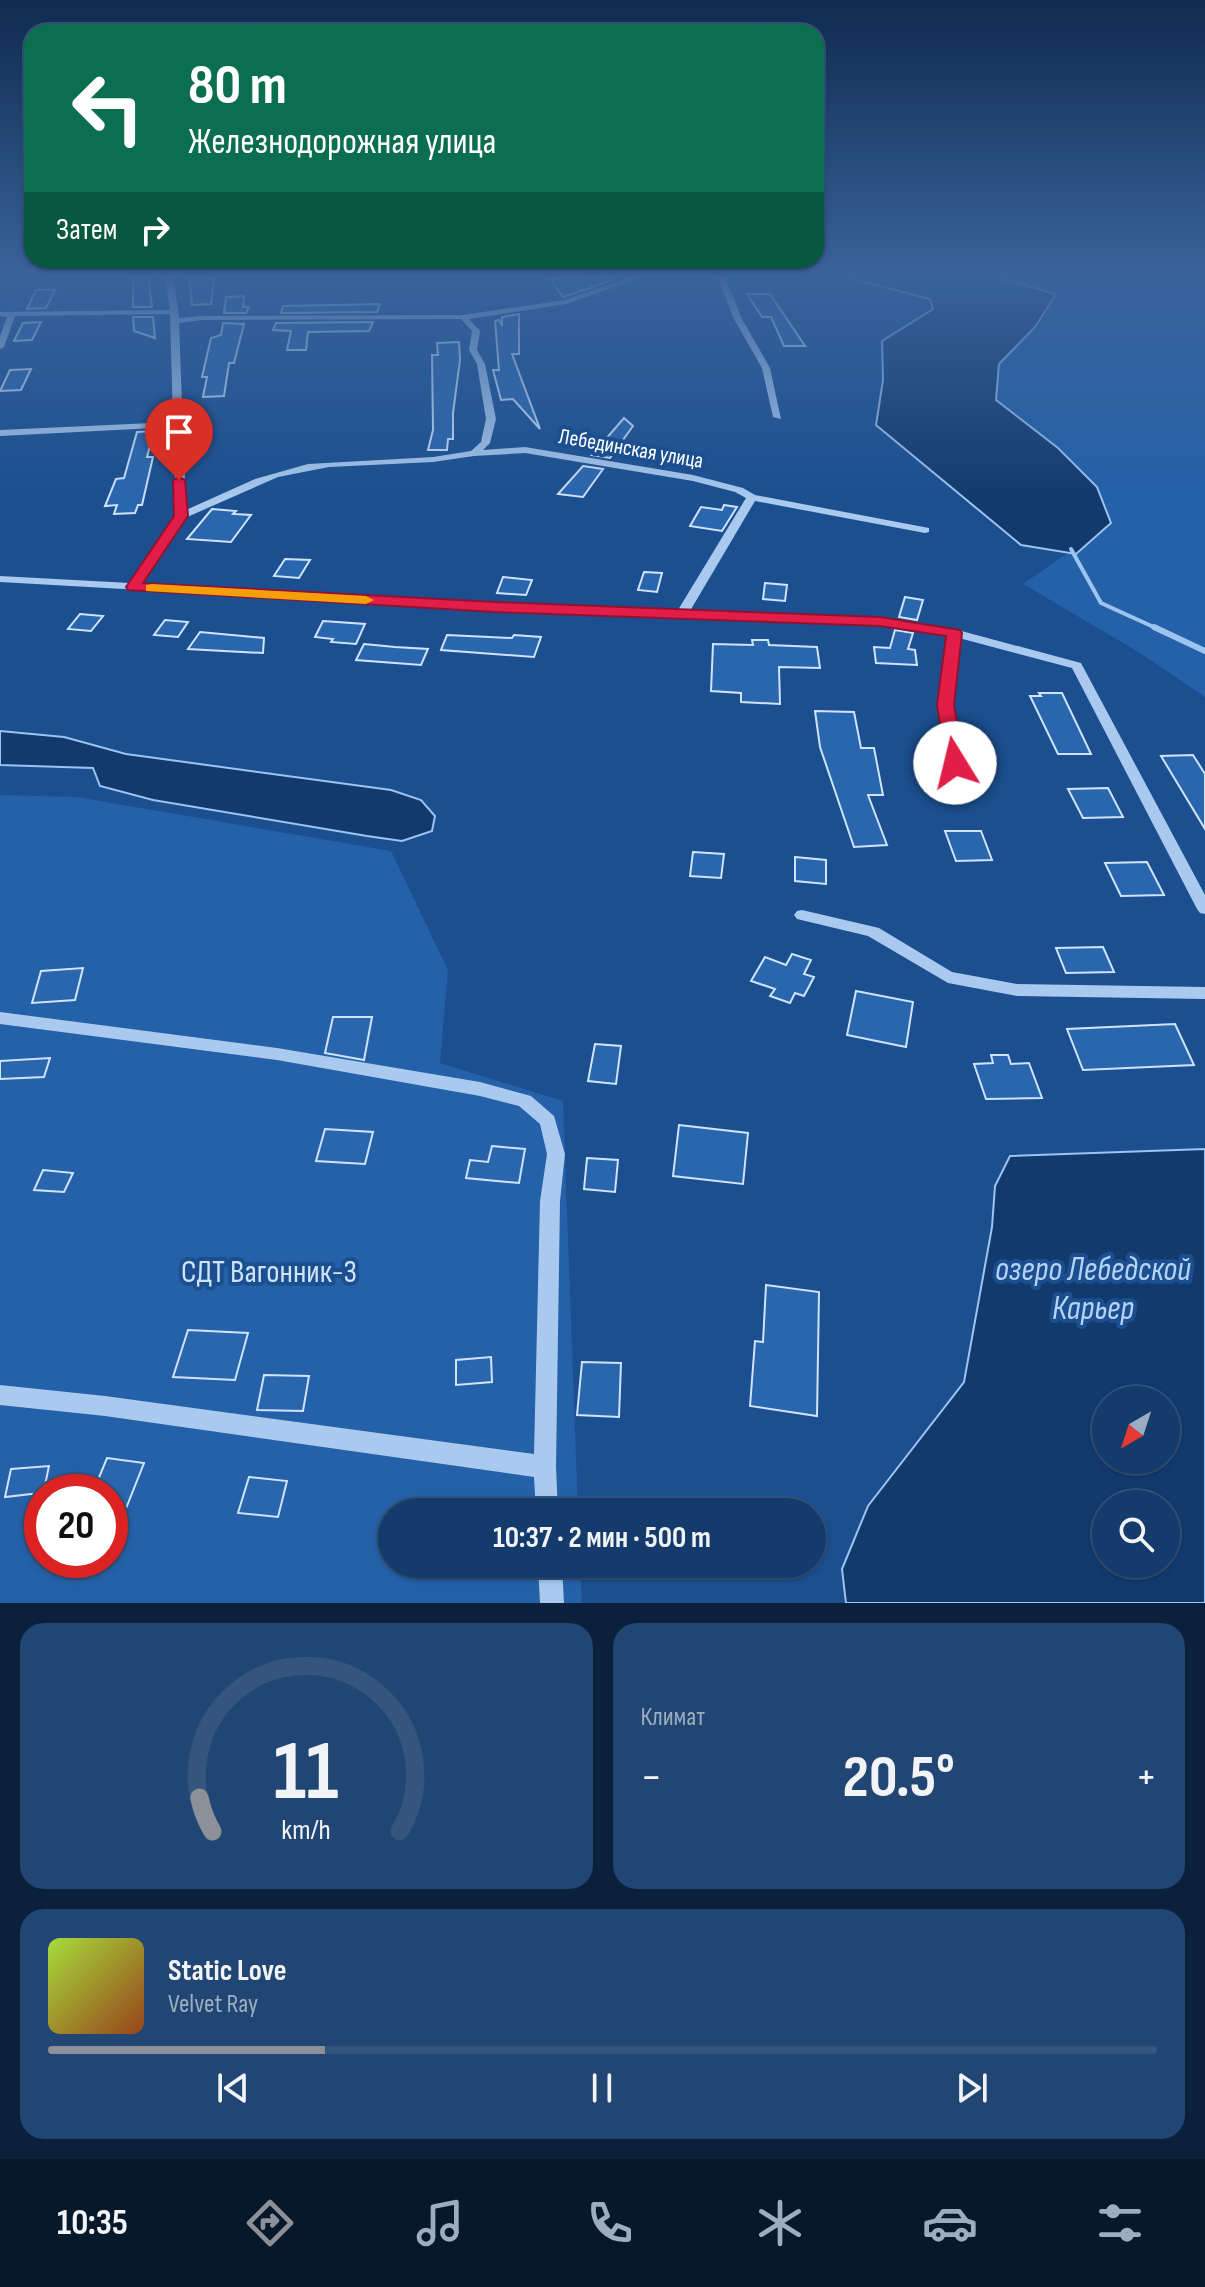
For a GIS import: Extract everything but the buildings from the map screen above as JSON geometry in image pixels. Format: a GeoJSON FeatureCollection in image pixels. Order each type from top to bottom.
{"type":"FeatureCollection","features":[{"type":"Feature","properties":{"kind":"street"},"geometry":{"type":"LineString","coordinates":[[133,587],[181,516],[176,349]]}},
{"type":"Feature","properties":{"kind":"street"},"geometry":{"type":"LineString","coordinates":[[473,349],[481,364],[491,419],[485,443],[474,453]]}},
{"type":"Feature","properties":{"kind":"street"},"geometry":{"type":"LineString","coordinates":[[755,349],[766,368],[778,417]]}},
{"type":"Feature","properties":{"kind":"street"},"geometry":{"type":"LineString","coordinates":[[0,433],[179,424]]}},
{"type":"Feature","properties":{"kind":"street","name":"Лебединская улица"},"geometry":{"type":"LineString","coordinates":[[181,516],[273,475],[310,467],[444,460],[474,453],[525,450],[693,478],[739,490],[752,497],[925,530]]}},
{"type":"Feature","properties":{"kind":"street"},"geometry":{"type":"LineString","coordinates":[[682,614],[752,497]]}},
{"type":"Feature","properties":{"kind":"street"},"geometry":{"type":"LineString","coordinates":[[0,579],[682,614],[880,621],[954,633],[1077,666],[1205,909]]}},
{"type":"Feature","properties":{"kind":"street"},"geometry":{"type":"LineString","coordinates":[[954,633],[945,705],[955,763]]}},
{"type":"Feature","properties":{"kind":"street"},"geometry":{"type":"LineString","coordinates":[[802,915],[873,932],[948,977],[1003,988],[1205,993]]}},
{"type":"Feature","properties":{"kind":"street"},"geometry":{"type":"LineString","coordinates":[[0,1018],[277,1054],[480,1089],[525,1101],[548,1121],[556,1154],[550,1201],[546,1498]]}},
{"type":"Feature","properties":{"kind":"street"},"geometry":{"type":"LineString","coordinates":[[0,1395],[105,1406],[545,1467]]}},
{"type":"Feature","properties":{"kind":"street"},"geometry":{"type":"LineString","coordinates":[[551,1578],[552,1603]]}},
{"type":"Feature","properties":{"kind":"green space"},"geometry":{"type":"Polygon","coordinates":[[[1014,349],[1205,349],[1205,697],[1140,653],[1023,584],[1111,523],[1096,487],[1058,448],[996,400],[999,364],[1014,349]]]}},
{"type":"Feature","properties":{"kind":"green space","name":"СДТ Вагонник-3"},"geometry":{"type":"Polygon","coordinates":[[[0,795],[77,797],[391,851],[448,970],[440,1063],[563,1101],[577,1498],[378,1498],[378,1578],[581,1578],[582,1603],[0,1603],[0,795]]]}},
{"type":"Feature","properties":{"kind":"water"},"geometry":{"type":"Polygon","coordinates":[[[882,349],[1014,349],[999,364],[996,400],[1058,448],[1097,487],[1111,523],[1076,554],[1021,545],[876,425],[883,380],[882,349]]]}},
{"type":"Feature","properties":{"kind":"water"},"geometry":{"type":"Polygon","coordinates":[[[0,731],[64,737],[126,754],[391,790],[421,800],[435,816],[432,831],[402,841],[367,836],[153,800],[100,786],[93,768],[0,765],[0,731]]]}},
{"type":"Feature","properties":{"kind":"water","name":"озеро Лебедской Карьер"},"geometry":{"type":"Polygon","coordinates":[[[1205,1149],[1205,1603],[846,1603],[842,1569],[868,1506],[964,1382],[992,1227],[995,1186],[1010,1156],[1205,1149]]]}},
{"type":"Feature","properties":{"kind":"waterway"},"geometry":{"type":"LineString","coordinates":[[1071,549],[1101,603],[1158,629]]}},
{"type":"Feature","properties":{"kind":"waterway"},"geometry":{"type":"LineString","coordinates":[[1154,627],[1205,651]]}},
{"type":"Feature","properties":{"kind":"slow traffic"},"geometry":{"type":"LineString","coordinates":[[152,588],[366,600]]}},
{"type":"Feature","properties":{"kind":"route"},"geometry":{"type":"LineString","coordinates":[[179,480],[181,516],[133,587],[495,607],[880,621],[954,633],[945,705],[955,763]]}}]}
